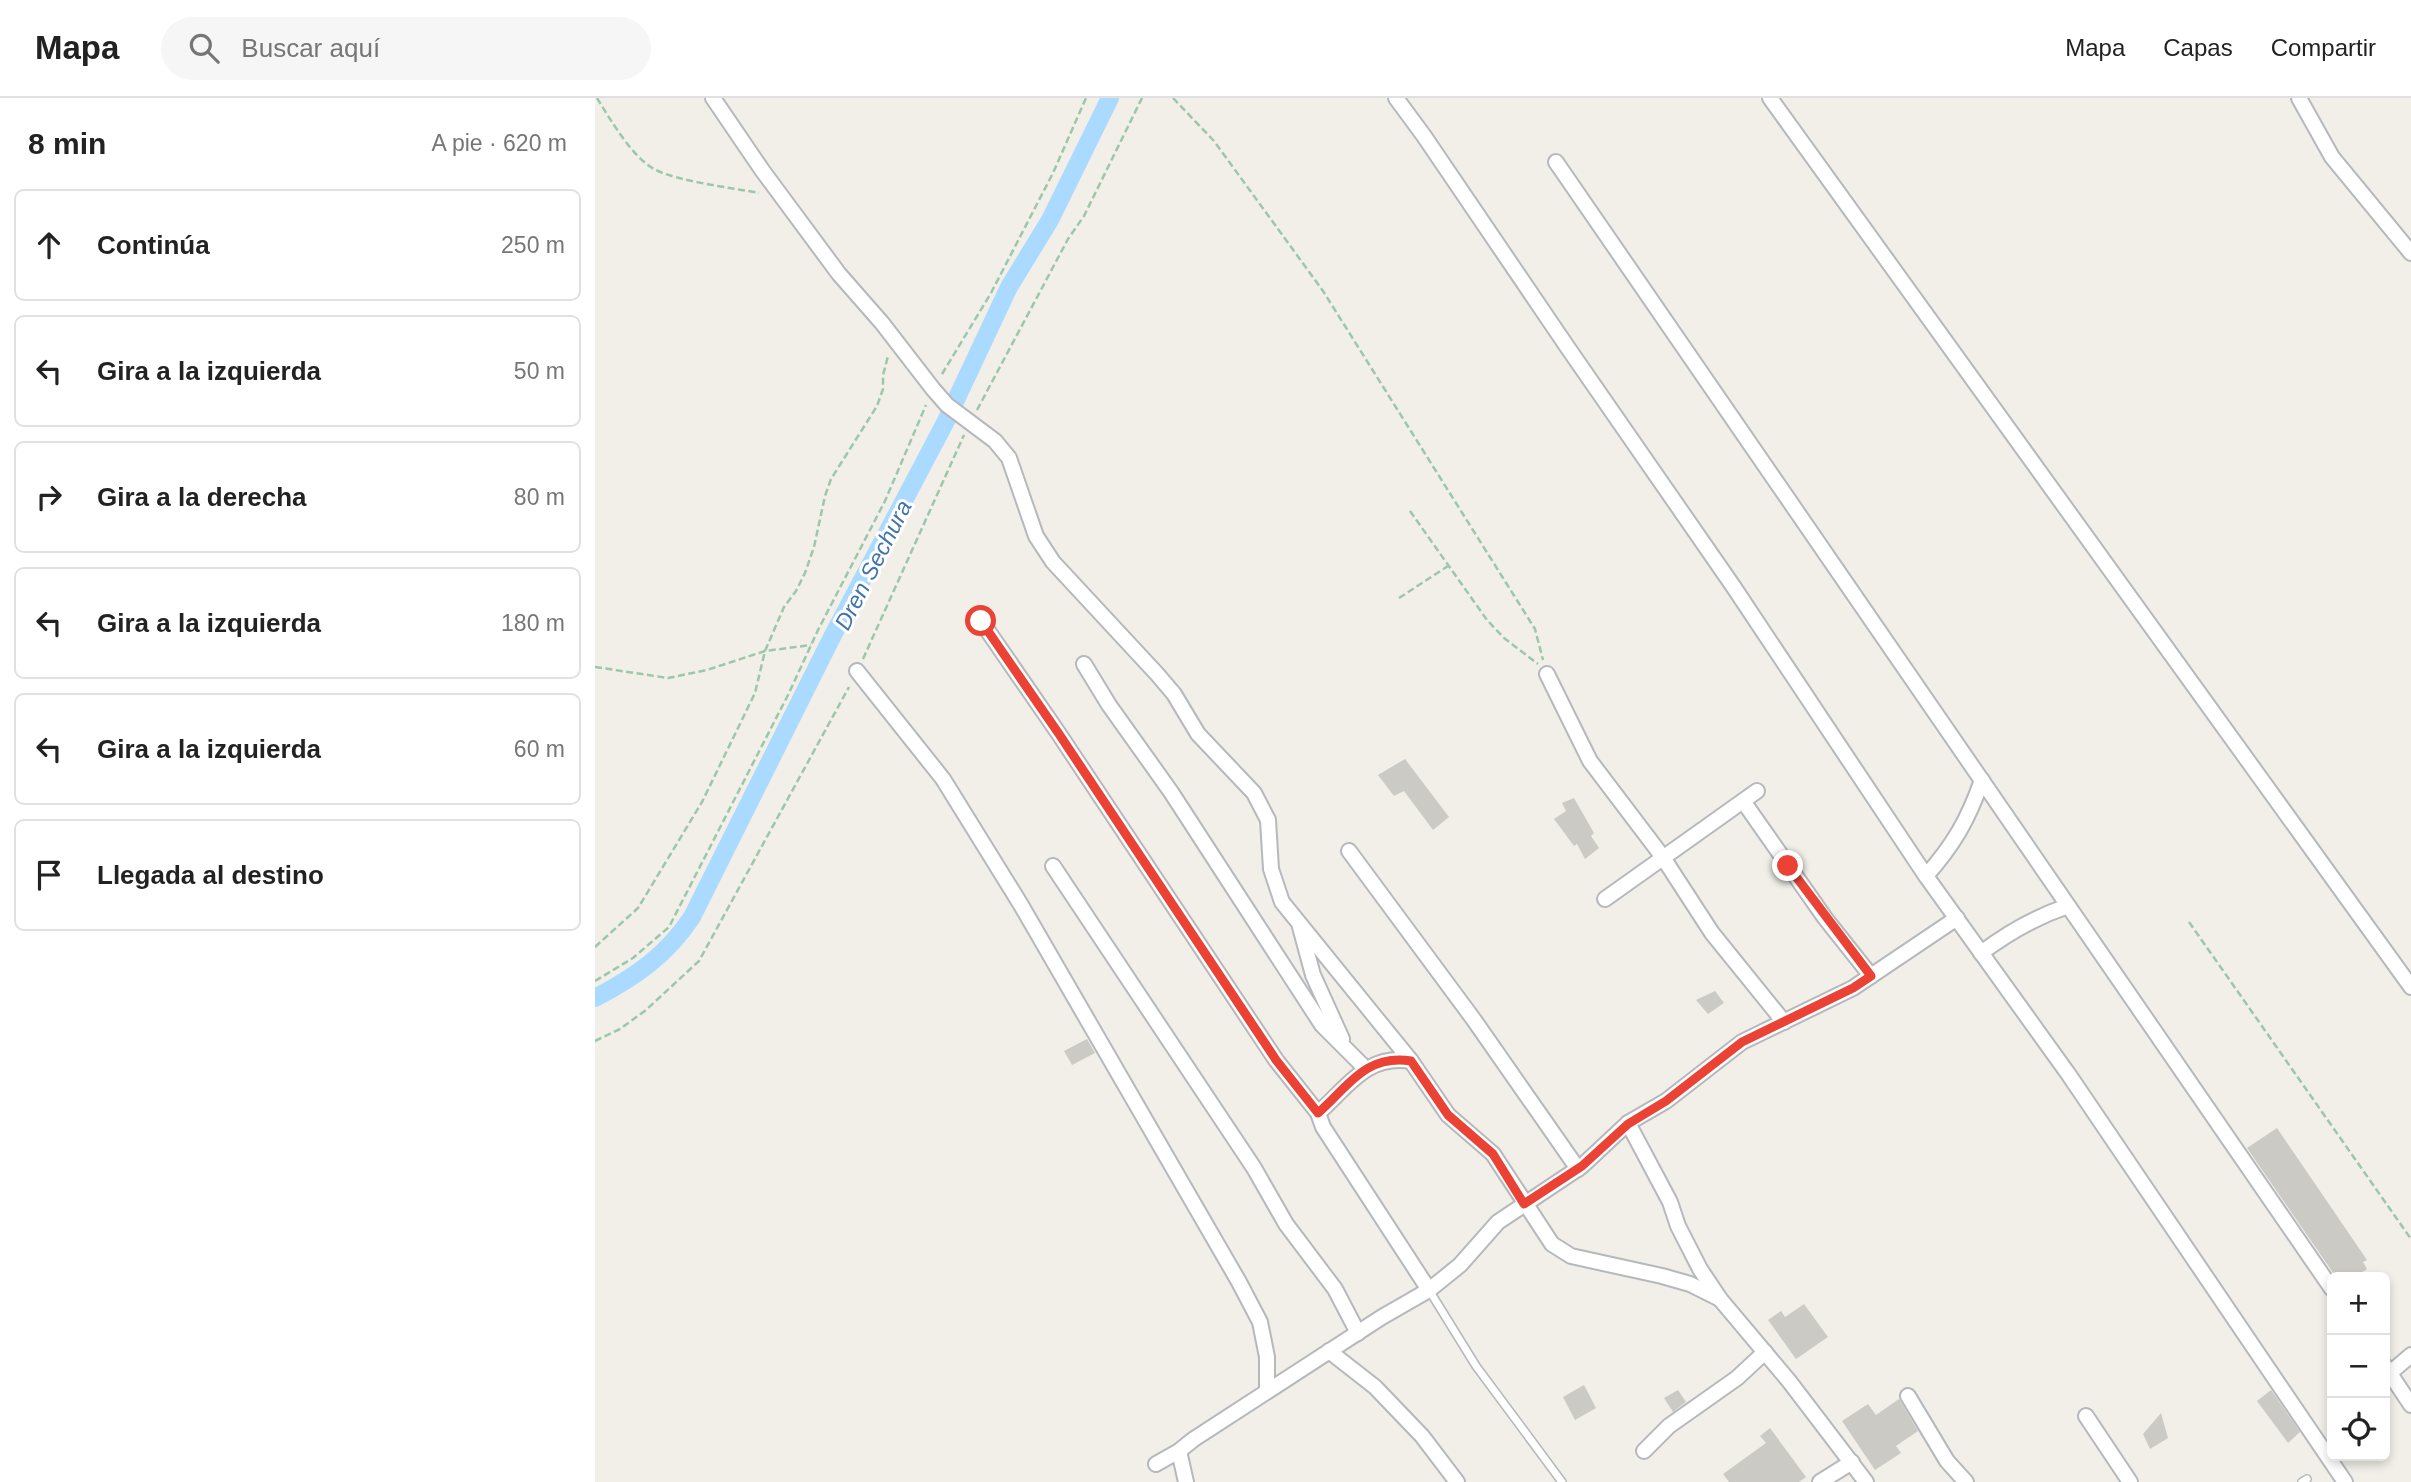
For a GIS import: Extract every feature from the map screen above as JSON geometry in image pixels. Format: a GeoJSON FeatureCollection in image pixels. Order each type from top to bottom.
{"type":"FeatureCollection","features":[{"type":"Feature","properties":{"kind":"street"},"geometry":{"type":"LineString","coordinates":[[713,98],[782,198],[839,274],[933,389],[947,405],[995,441],[1009,458],[1036,536],[1053,562],[1157,674],[1174,694],[1198,734],[1254,793],[1269,820],[1271,869],[1282,902],[1411,1061],[1448,1115],[1493,1154],[1552,1244],[1571,1256],[1690,1284],[1720,1299]]}},
{"type":"Feature","properties":{"kind":"street"},"geometry":{"type":"LineString","coordinates":[[1396,98],[1733,586],[1926,876],[2069,1075],[2345,1482]]}},
{"type":"Feature","properties":{"kind":"street"},"geometry":{"type":"LineString","coordinates":[[1770,98],[2411,987]]}},
{"type":"Feature","properties":{"kind":"street"},"geometry":{"type":"LineString","coordinates":[[2299,98],[2332,157],[2411,253]]}},
{"type":"Feature","properties":{"kind":"street"},"geometry":{"type":"LineString","coordinates":[[1556,162],[2327,1282]]}},
{"type":"Feature","properties":{"kind":"street"},"geometry":{"type":"LineString","coordinates":[[981,621],[1276,1060],[1318,1113],[1323,1127],[1429,1290]]}},
{"type":"Feature","properties":{"kind":"street"},"geometry":{"type":"LineString","coordinates":[[1084,664],[1322,1024],[1365,1068]]}},
{"type":"Feature","properties":{"kind":"street"},"geometry":{"type":"LineString","coordinates":[[857,671],[943,779],[1021,905],[1239,1282],[1260,1322],[1267,1357],[1267,1391]]}},
{"type":"Feature","properties":{"kind":"street"},"geometry":{"type":"LineString","coordinates":[[1547,674],[1590,761],[1663,856],[1712,933],[1784,1022]]}},
{"type":"Feature","properties":{"kind":"street"},"geometry":{"type":"LineString","coordinates":[[1926,876],[1951,848],[1961,831],[1982,780]]}},
{"type":"Feature","properties":{"kind":"street"},"geometry":{"type":"LineString","coordinates":[[1605,899],[1757,791]]}},
{"type":"Feature","properties":{"kind":"street"},"geometry":{"type":"LineString","coordinates":[[1743,801],[1825,918],[1871,976]]}},
{"type":"Feature","properties":{"kind":"street"},"geometry":{"type":"LineString","coordinates":[[1349,851],[1474,1020],[1578,1169]]}},
{"type":"Feature","properties":{"kind":"street"},"geometry":{"type":"LineString","coordinates":[[1053,866],[1254,1168],[1286,1224],[1335,1290],[1358,1333]]}},
{"type":"Feature","properties":{"kind":"street"},"geometry":{"type":"LineString","coordinates":[[1981,953],[2011,930],[2068,906]]}},
{"type":"Feature","properties":{"kind":"street"},"geometry":{"type":"LineString","coordinates":[[1156,1464],[1329,1351],[1429,1290],[1460,1265],[1498,1222],[1578,1169],[1628,1124],[1666,1101],[1742,1042],[1853,988],[1957,918]]}},
{"type":"Feature","properties":{"kind":"street"},"geometry":{"type":"LineString","coordinates":[[1298,922],[1313,975],[1347,1050]]}},
{"type":"Feature","properties":{"kind":"street"},"geometry":{"type":"LineString","coordinates":[[1318,1113],[1365,1068],[1389,1059],[1411,1061]]}},
{"type":"Feature","properties":{"kind":"street"},"geometry":{"type":"LineString","coordinates":[[1628,1124],[1670,1202],[1689,1247],[1720,1299],[1765,1352],[1866,1482]]}},
{"type":"Feature","properties":{"kind":"street"},"geometry":{"type":"LineString","coordinates":[[1329,1351],[1375,1387],[1422,1436],[1457,1482]]}},
{"type":"Feature","properties":{"kind":"street"},"geometry":{"type":"LineString","coordinates":[[1644,1451],[1669,1426],[1737,1378],[1765,1352]]}},
{"type":"Feature","properties":{"kind":"street"},"geometry":{"type":"LineString","coordinates":[[2390,1368],[2411,1355]]}},
{"type":"Feature","properties":{"kind":"street"},"geometry":{"type":"LineString","coordinates":[[2390,1374],[2411,1405]]}},
{"type":"Feature","properties":{"kind":"street"},"geometry":{"type":"LineString","coordinates":[[1907,1396],[1947,1461],[1966,1482]]}},
{"type":"Feature","properties":{"kind":"street"},"geometry":{"type":"LineString","coordinates":[[2086,1416],[2130,1482]]}},
{"type":"Feature","properties":{"kind":"street"},"geometry":{"type":"LineString","coordinates":[[1179,1451],[1186,1482]]}},
{"type":"Feature","properties":{"kind":"street"},"geometry":{"type":"LineString","coordinates":[[1820,1482],[1852,1462]]}},
{"type":"Feature","properties":{"kind":"lane"},"geometry":{"type":"LineString","coordinates":[[1429,1290],[1476,1366],[1562,1482]]}},
{"type":"Feature","properties":{"kind":"path"},"geometry":{"type":"LineString","coordinates":[[597,98],[639,157],[654,169],[782,198]]}},
{"type":"Feature","properties":{"kind":"path"},"geometry":{"type":"LineString","coordinates":[[595,981],[633,958],[669,927],[885,501],[933,389],[991,293],[1053,173],[1086,98]]}},
{"type":"Feature","properties":{"kind":"path"},"geometry":{"type":"LineString","coordinates":[[595,1041],[620,1029],[646,1010],[699,961],[729,911],[857,671],[969,422],[1068,239],[1084,216],[1142,98]]}},
{"type":"Feature","properties":{"kind":"path"},"geometry":{"type":"LineString","coordinates":[[1173,98],[1214,141],[1323,291],[1535,629],[1547,674]]}},
{"type":"Feature","properties":{"kind":"path"},"geometry":{"type":"LineString","coordinates":[[595,947],[638,908],[702,802],[755,693],[765,651],[783,607],[796,591],[805,573],[831,479],[877,406],[883,389],[885,364],[897,342]]}},
{"type":"Feature","properties":{"kind":"path"},"geometry":{"type":"LineString","coordinates":[[1410,511],[1487,620],[1547,674]]}},
{"type":"Feature","properties":{"kind":"path"},"geometry":{"type":"LineString","coordinates":[[1399,598],[1448,566]]}},
{"type":"Feature","properties":{"kind":"path"},"geometry":{"type":"LineString","coordinates":[[595,667],[669,678],[707,670],[765,651],[811,645]]}},
{"type":"Feature","properties":{"kind":"path"},"geometry":{"type":"LineString","coordinates":[[2189,922],[2411,1239]]}},
{"type":"Feature","properties":{"kind":"building"},"geometry":{"type":"Polygon","coordinates":[[[1405,759],[1449,817],[1433,830],[1404,791],[1394,796],[1378,775],[1405,759]]]}},
{"type":"Feature","properties":{"kind":"building"},"geometry":{"type":"Polygon","coordinates":[[[1574,798],[1594,833],[1591,836],[1599,848],[1585,859],[1577,844],[1574,846],[1554,819],[1566,811],[1562,803],[1574,798]]]}},
{"type":"Feature","properties":{"kind":"building"},"geometry":{"type":"Polygon","coordinates":[[[1715,991],[1724,1003],[1708,1014],[1696,1000],[1715,991]]]}},
{"type":"Feature","properties":{"kind":"building"},"geometry":{"type":"Polygon","coordinates":[[[1087,1039],[1095,1053],[1072,1065],[1064,1051],[1087,1039]]]}},
{"type":"Feature","properties":{"kind":"building"},"geometry":{"type":"Polygon","coordinates":[[[2277,1128],[2367,1260],[2363,1262],[2367,1269],[2362,1272],[2333,1272],[2247,1148],[2277,1128]]]}},
{"type":"Feature","properties":{"kind":"building"},"geometry":{"type":"Polygon","coordinates":[[[1804,1304],[1828,1337],[1796,1359],[1768,1320],[1781,1311],[1785,1317],[1804,1304]]]}},
{"type":"Feature","properties":{"kind":"building"},"geometry":{"type":"Polygon","coordinates":[[[1584,1385],[1596,1408],[1575,1420],[1563,1397],[1584,1385]]]}},
{"type":"Feature","properties":{"kind":"building"},"geometry":{"type":"Polygon","coordinates":[[[1678,1390],[1686,1402],[1673,1412],[1664,1398],[1678,1390]]]}},
{"type":"Feature","properties":{"kind":"building"},"geometry":{"type":"Polygon","coordinates":[[[2271,1390],[2300,1432],[2288,1443],[2257,1401],[2271,1390]]]}},
{"type":"Feature","properties":{"kind":"building"},"geometry":{"type":"Polygon","coordinates":[[[1899,1399],[1918,1431],[1896,1446],[1901,1453],[1875,1470],[1842,1421],[1868,1404],[1876,1415],[1899,1399]]]}},
{"type":"Feature","properties":{"kind":"building"},"geometry":{"type":"Polygon","coordinates":[[[2161,1413],[2168,1438],[2150,1449],[2143,1434],[2161,1413]]]}},
{"type":"Feature","properties":{"kind":"building"},"geometry":{"type":"Polygon","coordinates":[[[1770,1428],[1806,1477],[1799,1482],[1729,1482],[1723,1474],[1766,1443],[1760,1436],[1770,1428]]]}},
{"type":"Feature","properties":{"kind":"waterway","name":"Dren Sechura"},"geometry":{"type":"LineString","coordinates":[[595,998],[624,982],[661,954],[692,917],[832,637],[946,421],[1009,287],[1050,220],[1110,98]]}},
{"type":"Feature","properties":{"kind":"route"},"geometry":{"type":"LineString","coordinates":[[981,621],[1276,1060],[1318,1113],[1365,1068],[1389,1059],[1411,1061],[1448,1115],[1493,1154],[1524,1204],[1582,1166],[1628,1124],[1666,1101],[1742,1042],[1853,988],[1871,976],[1788,866]]}}]}
